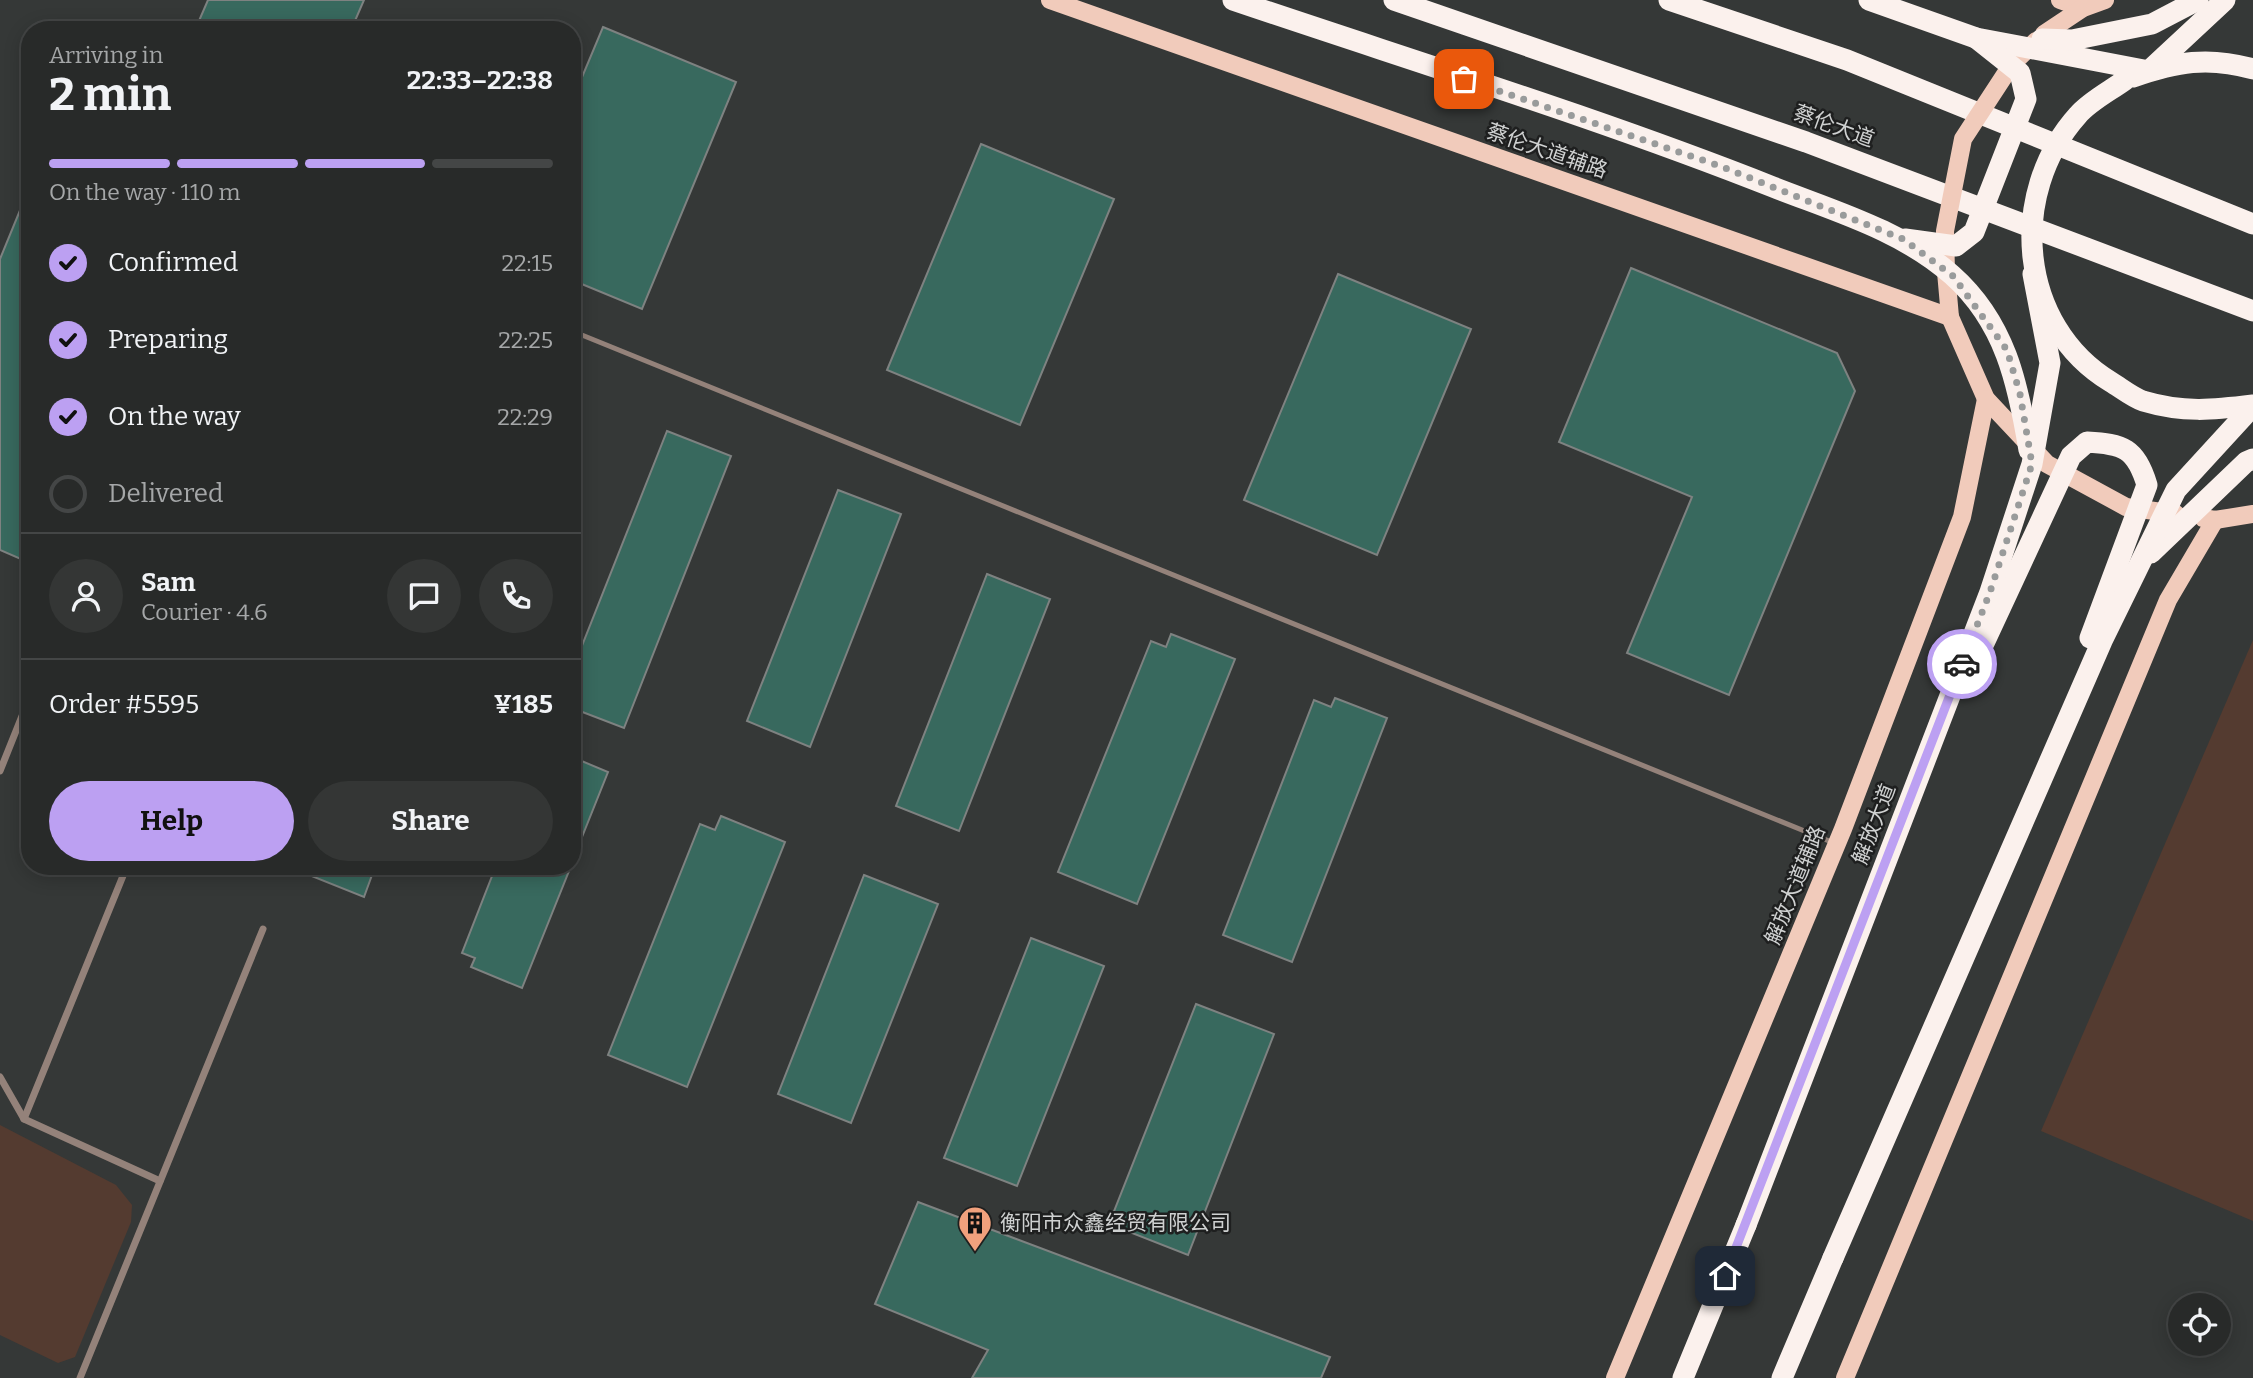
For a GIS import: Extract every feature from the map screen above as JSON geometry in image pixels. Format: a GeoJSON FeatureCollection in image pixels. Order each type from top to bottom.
{"type":"FeatureCollection","features":[{"type":"Feature","properties":{"kind":"highway"},"geometry":{"type":"LineString","coordinates":[[1233,0],[1720,166],[1903,239],[1956,246],[1974,232],[2026,99],[2020,73],[1976,38]]}},
{"type":"Feature","properties":{"kind":"highway","name":"蔡伦大道"},"geometry":{"type":"LineString","coordinates":[[1394,0],[1806,142],[2253,312]]}},
{"type":"Feature","properties":{"kind":"highway"},"geometry":{"type":"LineString","coordinates":[[1669,0],[1847,60],[2253,224]]}},
{"type":"Feature","properties":{"kind":"highway"},"geometry":{"type":"LineString","coordinates":[[1869,0],[1976,38],[2149,71]]}},
{"type":"Feature","properties":{"kind":"highway"},"geometry":{"type":"LineString","coordinates":[[1976,38],[2072,40],[2151,24],[2198,0]]}},
{"type":"Feature","properties":{"kind":"highway"},"geometry":{"type":"LineString","coordinates":[[2149,71],[2225,0]]}},
{"type":"Feature","properties":{"kind":"highway"},"geometry":{"type":"LineString","coordinates":[[2253,69],[2227,62],[2174,62],[2125,80],[2078,114],[2046,162],[2030,217],[2034,274],[2054,328],[2092,371],[2141,400],[2197,412],[2253,405]]}},
{"type":"Feature","properties":{"kind":"highway"},"geometry":{"type":"LineString","coordinates":[[1903,239],[1953,276],[2007,350],[2020,394],[2032,464]]}},
{"type":"Feature","properties":{"kind":"highway","name":"解放大道"},"geometry":{"type":"LineString","coordinates":[[1683,1378],[1746,1225],[1990,592],[2032,464],[2050,363],[2034,274]]}},
{"type":"Feature","properties":{"kind":"highway"},"geometry":{"type":"LineString","coordinates":[[1782,1378],[2009,853],[2102,641],[2139,564],[2176,490],[2253,405]]}},
{"type":"Feature","properties":{"kind":"highway"},"geometry":{"type":"LineString","coordinates":[[1905,812],[2071,456],[2087,442],[2118,444],[2140,461],[2147,485],[2009,853]]}},
{"type":"Feature","properties":{"kind":"highway"},"geometry":{"type":"LineString","coordinates":[[2139,564],[2253,459]]}},
{"type":"Feature","properties":{"kind":"main road","name":"蔡伦大道辅路"},"geometry":{"type":"LineString","coordinates":[[1050,0],[1950,317]]}},
{"type":"Feature","properties":{"kind":"main road"},"geometry":{"type":"LineString","coordinates":[[2060,0],[2083,8]]}},
{"type":"Feature","properties":{"kind":"main road"},"geometry":{"type":"LineString","coordinates":[[2105,0],[2083,8],[2043,34],[2012,64],[1963,139],[1945,231],[1950,317],[1986,398],[2047,464],[2126,507],[2215,520],[2253,514]]}},
{"type":"Feature","properties":{"kind":"main road","name":"解放大道辅路"},"geometry":{"type":"LineString","coordinates":[[1615,1378],[1837,844],[1962,517],[1986,398]]}},
{"type":"Feature","properties":{"kind":"main road"},"geometry":{"type":"LineString","coordinates":[[1845,1378],[2168,600],[2215,520]]}},
{"type":"Feature","properties":{"kind":"street"},"geometry":{"type":"LineString","coordinates":[[0,771],[21,718]]}},
{"type":"Feature","properties":{"kind":"street"},"geometry":{"type":"LineString","coordinates":[[24,1119],[123,875]]}},
{"type":"Feature","properties":{"kind":"street"},"geometry":{"type":"LineString","coordinates":[[80,1378],[263,929]]}},
{"type":"Feature","properties":{"kind":"street"},"geometry":{"type":"LineString","coordinates":[[1,1081],[24,1119],[160,1181]]}},
{"type":"Feature","properties":{"kind":"lane"},"geometry":{"type":"LineString","coordinates":[[581,335],[1837,844]]}},
{"type":"Feature","properties":{"kind":"shaded area"},"geometry":{"type":"Polygon","coordinates":[[[2253,640],[2253,1221],[2041,1131],[2253,640]]]}},
{"type":"Feature","properties":{"kind":"shaded area"},"geometry":{"type":"Polygon","coordinates":[[[0,1125],[116,1185],[132,1205],[131,1222],[75,1357],[58,1363],[0,1335],[0,1125]]]}},
{"type":"Feature","properties":{"kind":"building"},"geometry":{"type":"Polygon","coordinates":[[[208,0],[364,0],[355,21],[199,21],[208,0]]]}},
{"type":"Feature","properties":{"kind":"building"},"geometry":{"type":"Polygon","coordinates":[[[603,27],[736,82],[642,309],[581,284],[581,80],[603,27]]]}},
{"type":"Feature","properties":{"kind":"building"},"geometry":{"type":"Polygon","coordinates":[[[981,144],[1114,199],[1020,425],[887,370],[981,144]]]}},
{"type":"Feature","properties":{"kind":"building"},"geometry":{"type":"Polygon","coordinates":[[[21,208],[21,559],[0,550],[0,259],[21,208]]]}},
{"type":"Feature","properties":{"kind":"building"},"geometry":{"type":"Polygon","coordinates":[[[1631,268],[1837,353],[1855,391],[1729,695],[1627,653],[1692,497],[1559,442],[1631,268]]]}},
{"type":"Feature","properties":{"kind":"building"},"geometry":{"type":"Polygon","coordinates":[[[1338,274],[1471,329],[1377,555],[1244,500],[1338,274]]]}},
{"type":"Feature","properties":{"kind":"building"},"geometry":{"type":"Polygon","coordinates":[[[667,431],[731,456],[624,728],[581,711],[581,648],[667,431]]]}},
{"type":"Feature","properties":{"kind":"building"},"geometry":{"type":"Polygon","coordinates":[[[838,490],[901,514],[810,747],[747,721],[838,490]]]}},
{"type":"Feature","properties":{"kind":"building"},"geometry":{"type":"Polygon","coordinates":[[[987,574],[1050,599],[959,831],[896,806],[987,574]]]}},
{"type":"Feature","properties":{"kind":"building"},"geometry":{"type":"Polygon","coordinates":[[[1171,634],[1235,659],[1137,904],[1058,872],[1151,641],[1166,647],[1171,634]]]}},
{"type":"Feature","properties":{"kind":"building"},"geometry":{"type":"Polygon","coordinates":[[[1335,698],[1387,718],[1292,962],[1223,935],[1314,700],[1331,707],[1335,698]]]}},
{"type":"Feature","properties":{"kind":"building"},"geometry":{"type":"Polygon","coordinates":[[[581,761],[608,772],[581,840],[581,761]]]}},
{"type":"Feature","properties":{"kind":"building"},"geometry":{"type":"Polygon","coordinates":[[[721,816],[785,842],[687,1087],[608,1055],[700,824],[715,830],[721,816]]]}},
{"type":"Feature","properties":{"kind":"building"},"geometry":{"type":"Polygon","coordinates":[[[309,875],[372,875],[364,897],[309,875]]]}},
{"type":"Feature","properties":{"kind":"building"},"geometry":{"type":"Polygon","coordinates":[[[492,875],[567,875],[522,988],[471,967],[475,958],[462,953],[492,875]]]}},
{"type":"Feature","properties":{"kind":"building"},"geometry":{"type":"Polygon","coordinates":[[[864,875],[938,904],[851,1123],[778,1094],[864,875]]]}},
{"type":"Feature","properties":{"kind":"building"},"geometry":{"type":"Polygon","coordinates":[[[1031,938],[1104,966],[1017,1186],[944,1158],[1031,938]]]}},
{"type":"Feature","properties":{"kind":"building"},"geometry":{"type":"Polygon","coordinates":[[[1196,1004],[1274,1034],[1188,1255],[1109,1224],[1196,1004]]]}},
{"type":"Feature","properties":{"kind":"building","name":"衡阳市众鑫经贸有限公司"},"geometry":{"type":"Polygon","coordinates":[[[918,1202],[1330,1357],[1321,1378],[972,1378],[988,1350],[875,1304],[918,1202]]]}},
{"type":"Feature","properties":{"kind":"way so far"},"geometry":{"type":"LineString","coordinates":[[1464,79],[1720,166],[1903,239],[1953,276],[2007,350],[2020,394],[2032,464],[1990,592],[1962,664]]}},
{"type":"Feature","properties":{"kind":"place","name":"衡阳市众鑫经贸有限公司"},"geometry":{"type":"Point","coordinates":[975,1253]}},
{"type":"Feature","properties":{"kind":"route"},"geometry":{"type":"LineString","coordinates":[[1725,1276],[1962,664]]}}]}
